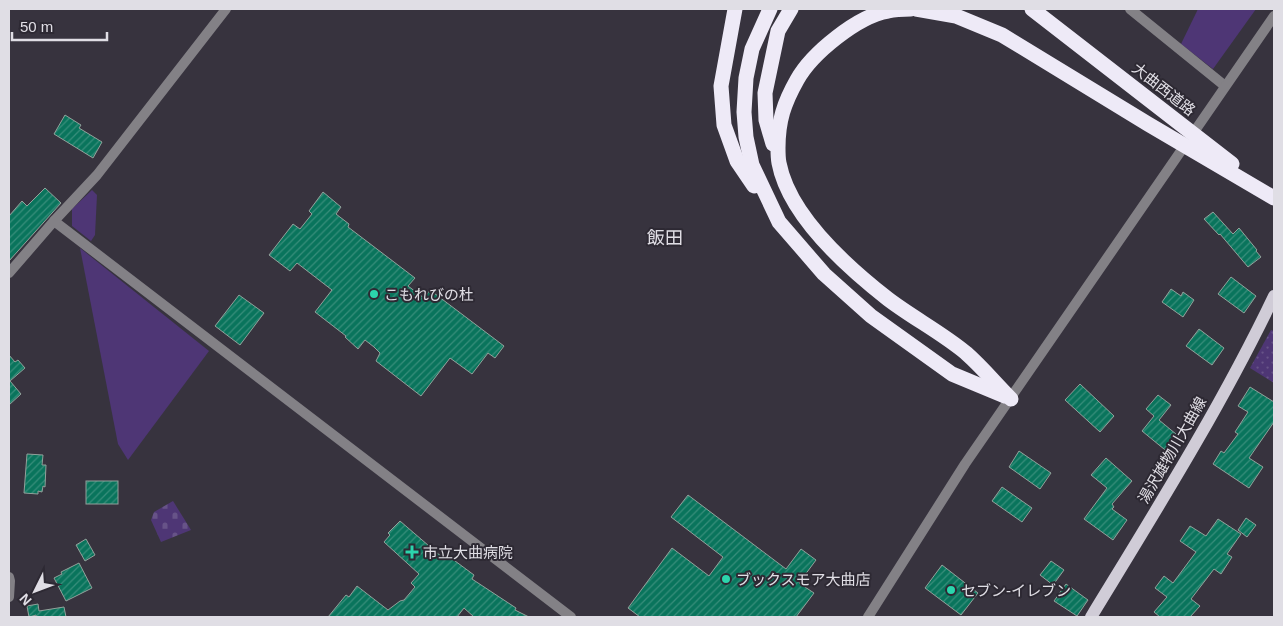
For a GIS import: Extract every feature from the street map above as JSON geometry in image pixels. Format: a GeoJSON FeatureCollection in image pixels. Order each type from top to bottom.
{"type":"FeatureCollection","features":[{"type":"Feature","properties":{"kind":"highway"},"geometry":{"type":"LineString","coordinates":[[736,9],[720,86],[724,125],[737,161],[779,222],[824,274],[871,316],[952,374],[1011,399]]}},
{"type":"Feature","properties":{"kind":"highway"},"geometry":{"type":"LineString","coordinates":[[770,9],[752,50],[746,78],[744,112],[746,137],[752,164],[779,222]]}},
{"type":"Feature","properties":{"kind":"highway"},"geometry":{"type":"LineString","coordinates":[[791,9],[778,31],[765,93],[766,120],[786,187],[804,218],[834,252],[888,299],[966,353],[1011,399]]}},
{"type":"Feature","properties":{"kind":"highway"},"geometry":{"type":"LineString","coordinates":[[778,162],[778,127],[782,110],[801,72],[818,53],[859,22],[887,11],[911,9]]}},
{"type":"Feature","properties":{"kind":"highway"},"geometry":{"type":"LineString","coordinates":[[916,9],[956,16],[1002,35],[1148,124],[1274,197]]}},
{"type":"Feature","properties":{"kind":"highway","name":"大曲西道路"},"geometry":{"type":"LineString","coordinates":[[1032,9],[1274,197]]}},
{"type":"Feature","properties":{"kind":"highway"},"geometry":{"type":"LineString","coordinates":[[1037,9],[1160,109]]}},
{"type":"Feature","properties":{"kind":"main road","name":"湯沢雄物川大曲線"},"geometry":{"type":"LineString","coordinates":[[1091,617],[1166,495],[1218,404],[1274,296]]}},
{"type":"Feature","properties":{"kind":"street"},"geometry":{"type":"LineString","coordinates":[[9,273],[97,175],[226,9]]}},
{"type":"Feature","properties":{"kind":"street"},"geometry":{"type":"LineString","coordinates":[[1130,9],[1225,86]]}},
{"type":"Feature","properties":{"kind":"street"},"geometry":{"type":"LineString","coordinates":[[868,617],[965,464],[1274,16]]}},
{"type":"Feature","properties":{"kind":"street"},"geometry":{"type":"LineString","coordinates":[[54,221],[571,617]]}},
{"type":"Feature","properties":{"kind":"street"},"geometry":{"type":"LineString","coordinates":[[9,577],[9,597]]}},
{"type":"Feature","properties":{"kind":"green space"},"geometry":{"type":"Polygon","coordinates":[[[1198,9],[1256,9],[1213,69],[1181,44],[1198,9]]]}},
{"type":"Feature","properties":{"kind":"green space"},"geometry":{"type":"Polygon","coordinates":[[[92,190],[97,195],[95,235],[91,241],[72,226],[72,209],[92,190]]]}},
{"type":"Feature","properties":{"kind":"green space"},"geometry":{"type":"Polygon","coordinates":[[[80,248],[209,351],[128,460],[118,444],[80,248]]]}},
{"type":"Feature","properties":{"kind":"green space"},"geometry":{"type":"Polygon","coordinates":[[[1271,330],[1274,331],[1274,383],[1250,368],[1271,330]]]}},
{"type":"Feature","properties":{"kind":"green space"},"geometry":{"type":"Polygon","coordinates":[[[173,501],[191,530],[161,542],[151,520],[154,512],[173,501]]]}},
{"type":"Feature","properties":{"kind":"building"},"geometry":{"type":"Polygon","coordinates":[[[65,115],[81,125],[79,128],[102,142],[93,158],[54,134],[65,115]]]}},
{"type":"Feature","properties":{"kind":"building"},"geometry":{"type":"Polygon","coordinates":[[[45,188],[61,203],[9,261],[9,216],[22,201],[27,206],[45,188]]]}},
{"type":"Feature","properties":{"kind":"building","name":"こもれびの杜"},"geometry":{"type":"Polygon","coordinates":[[[323,192],[341,207],[336,214],[349,224],[348,227],[415,278],[408,286],[424,298],[430,290],[504,346],[495,358],[488,353],[472,374],[450,358],[421,396],[376,361],[380,353],[374,347],[365,340],[358,349],[346,336],[315,312],[332,290],[297,263],[290,271],[269,255],[293,224],[300,229],[312,214],[309,211],[323,192]]]}},
{"type":"Feature","properties":{"kind":"building"},"geometry":{"type":"Polygon","coordinates":[[[1213,212],[1233,234],[1239,228],[1261,257],[1248,267],[1220,234],[1204,219],[1213,212]]]}},
{"type":"Feature","properties":{"kind":"building"},"geometry":{"type":"Polygon","coordinates":[[[1231,277],[1256,296],[1244,313],[1218,294],[1231,277]]]}},
{"type":"Feature","properties":{"kind":"building"},"geometry":{"type":"Polygon","coordinates":[[[1171,289],[1181,296],[1183,292],[1194,300],[1183,317],[1162,302],[1171,289]]]}},
{"type":"Feature","properties":{"kind":"building"},"geometry":{"type":"Polygon","coordinates":[[[239,295],[264,313],[240,345],[215,326],[239,295]]]}},
{"type":"Feature","properties":{"kind":"building"},"geometry":{"type":"Polygon","coordinates":[[[1199,329],[1224,348],[1212,365],[1186,346],[1199,329]]]}},
{"type":"Feature","properties":{"kind":"building"},"geometry":{"type":"Polygon","coordinates":[[[9,355],[15,362],[18,360],[25,368],[10,381],[21,394],[9,405],[9,355]]]}},
{"type":"Feature","properties":{"kind":"building"},"geometry":{"type":"Polygon","coordinates":[[[1080,384],[1114,416],[1100,432],[1065,400],[1080,384]]]}},
{"type":"Feature","properties":{"kind":"building"},"geometry":{"type":"Polygon","coordinates":[[[1250,387],[1274,402],[1274,422],[1249,458],[1263,467],[1249,488],[1213,464],[1221,451],[1224,453],[1238,434],[1235,432],[1248,412],[1238,406],[1250,387]]]}},
{"type":"Feature","properties":{"kind":"building"},"geometry":{"type":"Polygon","coordinates":[[[1158,395],[1171,405],[1159,420],[1182,439],[1170,454],[1142,431],[1154,416],[1146,409],[1158,395]]]}},
{"type":"Feature","properties":{"kind":"building"},"geometry":{"type":"Polygon","coordinates":[[[1019,451],[1051,473],[1040,489],[1009,467],[1019,451]]]}},
{"type":"Feature","properties":{"kind":"building"},"geometry":{"type":"Polygon","coordinates":[[[27,454],[43,455],[42,465],[46,465],[45,487],[43,486],[42,492],[38,491],[38,494],[24,493],[27,454]]]}},
{"type":"Feature","properties":{"kind":"building"},"geometry":{"type":"Polygon","coordinates":[[[1106,458],[1132,481],[1112,504],[1114,507],[1112,509],[1127,520],[1113,540],[1084,519],[1107,488],[1091,475],[1106,458]]]}},
{"type":"Feature","properties":{"kind":"building"},"geometry":{"type":"Polygon","coordinates":[[[86,481],[118,481],[118,504],[86,504],[86,481]]]}},
{"type":"Feature","properties":{"kind":"building"},"geometry":{"type":"Polygon","coordinates":[[[1002,487],[1032,508],[1022,522],[992,501],[1002,487]]]}},
{"type":"Feature","properties":{"kind":"building","name":"ブックスモア大曲店"},"geometry":{"type":"Polygon","coordinates":[[[688,495],[786,569],[801,549],[816,560],[799,583],[814,593],[796,617],[640,617],[628,608],[672,548],[709,576],[723,557],[671,517],[688,495]]]}},
{"type":"Feature","properties":{"kind":"building"},"geometry":{"type":"Polygon","coordinates":[[[1246,518],[1256,525],[1247,537],[1238,530],[1246,518]]]}},
{"type":"Feature","properties":{"kind":"building"},"geometry":{"type":"Polygon","coordinates":[[[1218,519],[1241,534],[1227,554],[1232,557],[1221,574],[1214,569],[1191,599],[1200,606],[1190,617],[1160,617],[1154,612],[1167,597],[1155,588],[1164,576],[1173,583],[1196,552],[1180,541],[1190,526],[1206,536],[1218,519]]]}},
{"type":"Feature","properties":{"kind":"building"},"geometry":{"type":"Polygon","coordinates":[[[400,521],[443,558],[447,555],[474,575],[472,579],[516,608],[515,610],[529,617],[474,617],[464,608],[457,617],[328,617],[346,595],[349,597],[357,586],[388,610],[404,600],[415,587],[411,583],[419,574],[384,542],[390,535],[388,533],[400,521]]]}},
{"type":"Feature","properties":{"kind":"building"},"geometry":{"type":"Polygon","coordinates":[[[86,539],[95,555],[85,561],[76,545],[86,539]]]}},
{"type":"Feature","properties":{"kind":"building"},"geometry":{"type":"Polygon","coordinates":[[[1051,561],[1064,570],[1053,585],[1040,575],[1051,561]]]}},
{"type":"Feature","properties":{"kind":"building"},"geometry":{"type":"Polygon","coordinates":[[[79,563],[92,588],[66,601],[54,578],[62,574],[61,572],[79,563]]]}},
{"type":"Feature","properties":{"kind":"building","name":"セブン-イレブン"},"geometry":{"type":"Polygon","coordinates":[[[942,565],[978,593],[961,615],[925,588],[942,565]]]}},
{"type":"Feature","properties":{"kind":"building"},"geometry":{"type":"Polygon","coordinates":[[[1066,584],[1088,600],[1077,616],[1054,601],[1066,584]]]}},
{"type":"Feature","properties":{"kind":"building"},"geometry":{"type":"Polygon","coordinates":[[[38,604],[39,611],[64,607],[66,617],[36,617],[36,615],[29,617],[27,606],[38,604]]]}},
{"type":"Feature","properties":{"kind":"place","name":"こもれびの杜"},"geometry":{"type":"Point","coordinates":[374,294]}},
{"type":"Feature","properties":{"kind":"place","name":"市立大曲病院"},"geometry":{"type":"Point","coordinates":[412,552]}},
{"type":"Feature","properties":{"kind":"place","name":"ブックスモア大曲店"},"geometry":{"type":"Point","coordinates":[726,579]}},
{"type":"Feature","properties":{"kind":"place","name":"セブン-イレブン"},"geometry":{"type":"Point","coordinates":[951,590]}},
{"type":"Feature","properties":{"kind":"district","name":"飯田"},"geometry":{"type":"Point","coordinates":[665,238]}}]}
